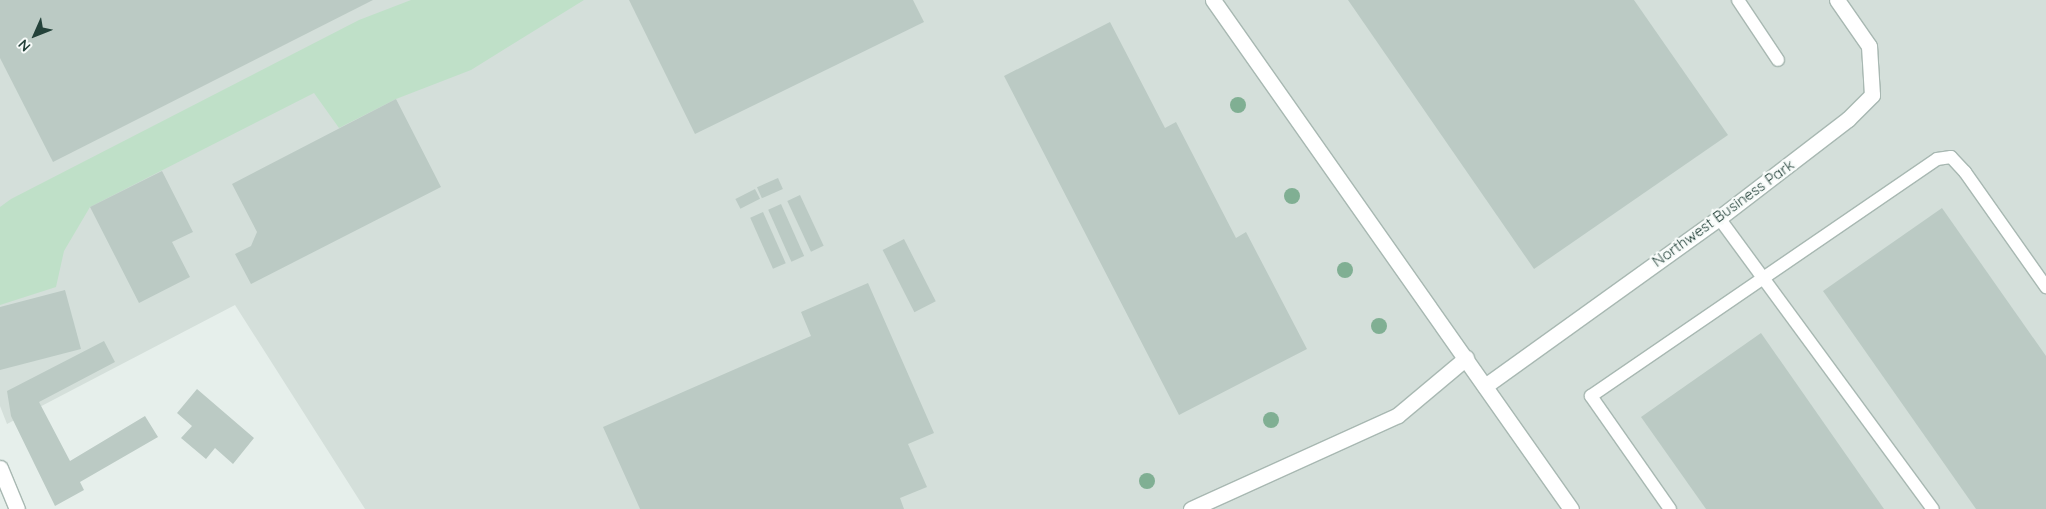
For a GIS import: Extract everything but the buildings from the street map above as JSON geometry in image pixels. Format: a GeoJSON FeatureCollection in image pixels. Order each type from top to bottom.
{"type":"FeatureCollection","features":[{"type":"Feature","properties":{"kind":"street"},"geometry":{"type":"LineString","coordinates":[[1213,0],[1571,509]]}},
{"type":"Feature","properties":{"kind":"street","name":"Northwest Business Park"},"geometry":{"type":"LineString","coordinates":[[1485,386],[1719,218],[1848,119],[1872,95],[1869,46],[1836,0]]}},
{"type":"Feature","properties":{"kind":"street"},"geometry":{"type":"LineString","coordinates":[[1191,509],[1398,415],[1466,358]]}},
{"type":"Feature","properties":{"kind":"street"},"geometry":{"type":"LineString","coordinates":[[0,468],[17,509]]}},
{"type":"Feature","properties":{"kind":"lane"},"geometry":{"type":"LineString","coordinates":[[1738,0],[1778,60]]}},
{"type":"Feature","properties":{"kind":"lane"},"geometry":{"type":"LineString","coordinates":[[1670,509],[1591,396],[1763,276],[1937,159],[1951,157],[2046,287]]}},
{"type":"Feature","properties":{"kind":"lane"},"geometry":{"type":"LineString","coordinates":[[1719,218],[1933,509]]}},
{"type":"Feature","properties":{"kind":"shaded area"},"geometry":{"type":"Polygon","coordinates":[[[0,0],[2046,0],[2046,509],[365,509],[235,305],[7,424],[0,406],[0,0]]]}},
{"type":"Feature","properties":{"kind":"green space"},"geometry":{"type":"Polygon","coordinates":[[[411,0],[584,0],[471,70],[396,99],[339,128],[314,93],[90,207],[64,251],[56,287],[0,305],[0,207],[11,199],[359,20],[411,0]]]}}]}
